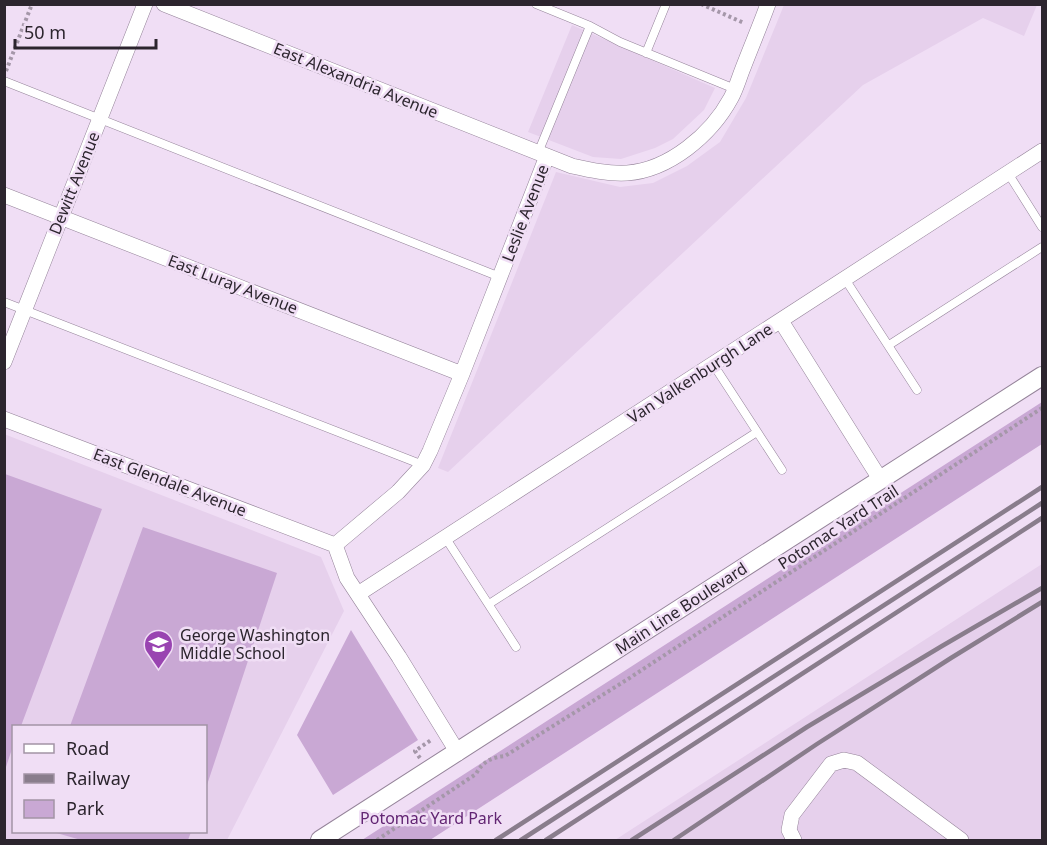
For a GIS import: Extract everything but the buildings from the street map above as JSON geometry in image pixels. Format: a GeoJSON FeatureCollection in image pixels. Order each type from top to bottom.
{"type":"FeatureCollection","features":[{"type":"Feature","properties":{"kind":"street","name":"Dewitt Avenue"},"geometry":{"type":"LineString","coordinates":[[4,362],[145,4]]}},
{"type":"Feature","properties":{"kind":"street","name":"East Alexandria Avenue"},"geometry":{"type":"LineString","coordinates":[[164,4],[543,154]]}},
{"type":"Feature","properties":{"kind":"street","name":"Leslie Avenue"},"geometry":{"type":"LineString","coordinates":[[341,541],[398,492],[423,465],[436,440],[500,277],[543,154],[572,166],[604,172],[630,173],[675,157],[700,138],[731,98],[768,4]]}},
{"type":"Feature","properties":{"kind":"street","name":"Van Valkenburgh Lane"},"geometry":{"type":"LineString","coordinates":[[358,594],[1042,151]]}},
{"type":"Feature","properties":{"kind":"street","name":"East Luray Avenue"},"geometry":{"type":"LineString","coordinates":[[4,195],[462,374]]}},
{"type":"Feature","properties":{"kind":"street"},"geometry":{"type":"LineString","coordinates":[[781,321],[880,479]]}},
{"type":"Feature","properties":{"kind":"street","name":"Main Line Boulevard"},"geometry":{"type":"LineString","coordinates":[[320,840],[1042,376]]}},
{"type":"Feature","properties":{"kind":"street","name":"East Glendale Avenue"},"geometry":{"type":"LineString","coordinates":[[4,419],[341,541]]}},
{"type":"Feature","properties":{"kind":"street"},"geometry":{"type":"LineString","coordinates":[[341,541],[347,578],[458,753]]}},
{"type":"Feature","properties":{"kind":"street"},"geometry":{"type":"LineString","coordinates":[[794,840],[789,831],[792,815],[831,764],[844,760],[858,763],[961,840]]}},
{"type":"Feature","properties":{"kind":"lane"},"geometry":{"type":"LineString","coordinates":[[536,4],[590,26],[620,42],[735,89]]}},
{"type":"Feature","properties":{"kind":"lane"},"geometry":{"type":"LineString","coordinates":[[646,53],[666,4]]}},
{"type":"Feature","properties":{"kind":"lane"},"geometry":{"type":"LineString","coordinates":[[543,154],[590,26]]}},
{"type":"Feature","properties":{"kind":"lane"},"geometry":{"type":"LineString","coordinates":[[4,81],[500,277]]}},
{"type":"Feature","properties":{"kind":"lane"},"geometry":{"type":"LineString","coordinates":[[1008,173],[1042,227]]}},
{"type":"Feature","properties":{"kind":"lane"},"geometry":{"type":"LineString","coordinates":[[889,345],[1042,247]]}},
{"type":"Feature","properties":{"kind":"lane"},"geometry":{"type":"LineString","coordinates":[[845,279],[917,390]]}},
{"type":"Feature","properties":{"kind":"lane"},"geometry":{"type":"LineString","coordinates":[[4,302],[423,465]]}},
{"type":"Feature","properties":{"kind":"lane"},"geometry":{"type":"LineString","coordinates":[[714,364],[782,470]]}},
{"type":"Feature","properties":{"kind":"lane"},"geometry":{"type":"LineString","coordinates":[[489,604],[757,432]]}},
{"type":"Feature","properties":{"kind":"lane"},"geometry":{"type":"LineString","coordinates":[[445,536],[516,647]]}},
{"type":"Feature","properties":{"kind":"path"},"geometry":{"type":"LineString","coordinates":[[4,75],[32,4]]}},
{"type":"Feature","properties":{"kind":"path"},"geometry":{"type":"LineString","coordinates":[[701,4],[759,28]]}},
{"type":"Feature","properties":{"kind":"path","name":"Potomac Yard Trail"},"geometry":{"type":"LineString","coordinates":[[377,840],[476,774],[480,766],[495,757],[505,756],[628,679],[1042,408]]}},
{"type":"Feature","properties":{"kind":"shaded area"},"geometry":{"type":"Polygon","coordinates":[[[784,5],[1037,5],[1024,36],[983,18],[863,85],[448,472],[438,468],[556,172],[620,187],[653,183],[687,166],[720,142],[746,98],[784,5]]]}},
{"type":"Feature","properties":{"kind":"shaded area"},"geometry":{"type":"Polygon","coordinates":[[[572,25],[715,88],[704,110],[673,139],[655,148],[621,159],[593,157],[528,132],[572,25]]]}},
{"type":"Feature","properties":{"kind":"shaded area","name":"George Washington Middle School"},"geometry":{"type":"Polygon","coordinates":[[[4,434],[321,557],[344,611],[227,840],[5,840],[4,434]]]}},
{"type":"Feature","properties":{"kind":"shaded area"},"geometry":{"type":"Polygon","coordinates":[[[1042,564],[1042,840],[615,840],[1042,564]]]}},
{"type":"Feature","properties":{"kind":"green space","name":"Potomac Yard Park"},"geometry":{"type":"Polygon","coordinates":[[[1042,402],[1042,444],[430,840],[362,840],[1042,402]]]}},
{"type":"Feature","properties":{"kind":"green space"},"geometry":{"type":"Polygon","coordinates":[[[5,474],[102,509],[21,725],[12,725],[12,749],[5,770],[5,474]]]}},
{"type":"Feature","properties":{"kind":"green space"},"geometry":{"type":"Polygon","coordinates":[[[143,527],[277,573],[207,785],[207,725],[70,725],[143,527]]]}},
{"type":"Feature","properties":{"kind":"green space"},"geometry":{"type":"Polygon","coordinates":[[[351,630],[418,740],[333,795],[297,735],[351,630]]]}},
{"type":"Feature","properties":{"kind":"green space"},"geometry":{"type":"Polygon","coordinates":[[[56,833],[191,833],[188,840],[81,840],[56,833]]]}},
{"type":"Feature","properties":{"kind":"railway"},"geometry":{"type":"LineString","coordinates":[[496,840],[1042,487]]}},
{"type":"Feature","properties":{"kind":"railway"},"geometry":{"type":"LineString","coordinates":[[521,840],[1042,503]]}},
{"type":"Feature","properties":{"kind":"railway"},"geometry":{"type":"LineString","coordinates":[[546,840],[1042,518]]}},
{"type":"Feature","properties":{"kind":"railway"},"geometry":{"type":"LineString","coordinates":[[632,840],[807,727],[1042,588]]}},
{"type":"Feature","properties":{"kind":"railway"},"geometry":{"type":"LineString","coordinates":[[674,840],[817,744],[1042,602]]}},
{"type":"Feature","properties":{"kind":"place","name":"George Washington Middle School"},"geometry":{"type":"Point","coordinates":[159,670]}}]}
